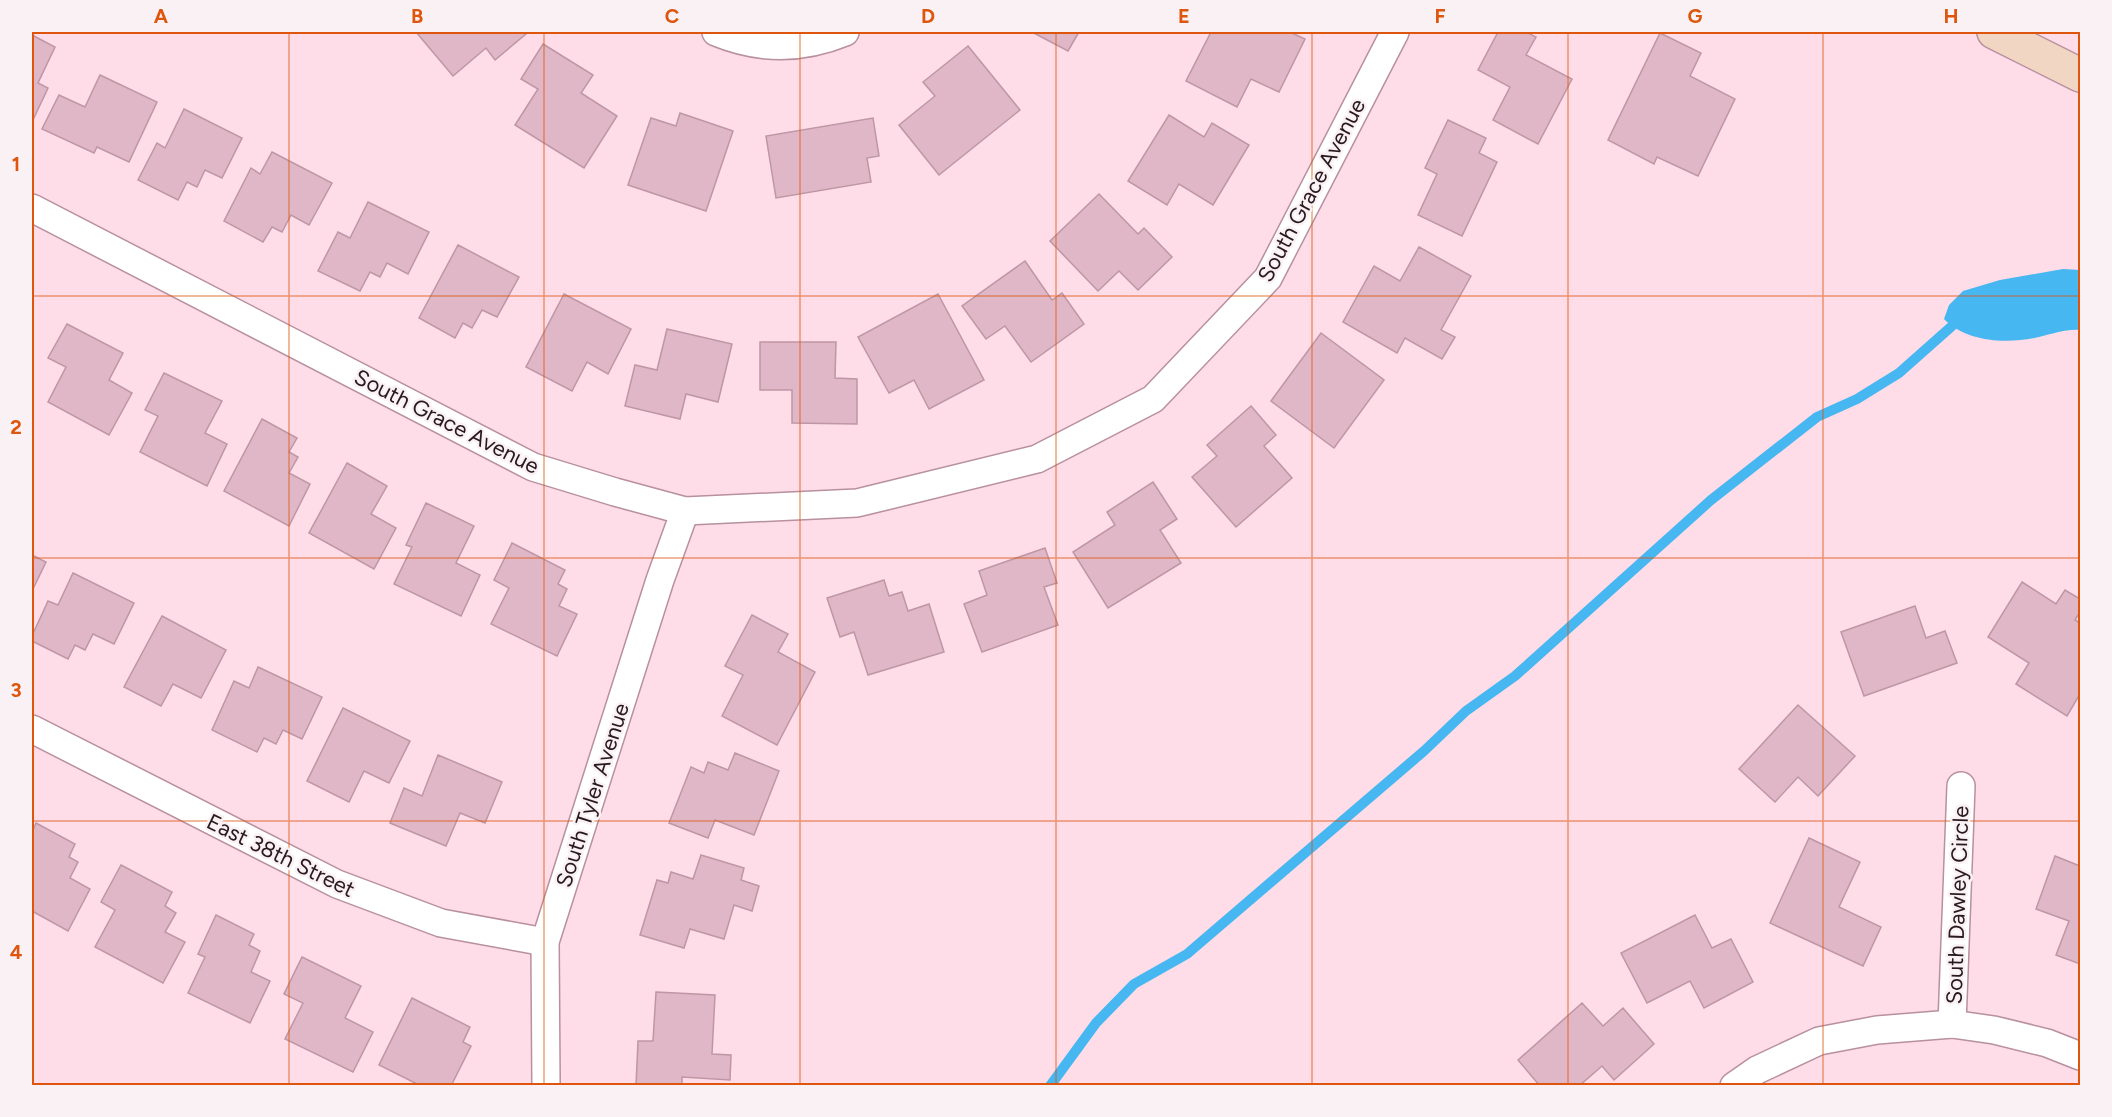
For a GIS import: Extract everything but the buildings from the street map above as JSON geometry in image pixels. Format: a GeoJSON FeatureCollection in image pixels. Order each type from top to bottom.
{"type":"FeatureCollection","features":[{"type":"Feature","properties":{"kind":"street"},"geometry":{"type":"LineString","coordinates":[[716,32],[737,40],[782,46],[821,42],[844,32]]}},
{"type":"Feature","properties":{"kind":"street","name":"South Grace Avenue"},"geometry":{"type":"LineString","coordinates":[[32,208],[533,467],[684,511],[857,503],[1037,459],[1153,399],[1268,278],[1395,32]]}},
{"type":"Feature","properties":{"kind":"street"},"geometry":{"type":"LineString","coordinates":[[1994,32],[2080,75]]}},
{"type":"Feature","properties":{"kind":"street","name":"South Tyler Avenue"},"geometry":{"type":"LineString","coordinates":[[546,1086],[545,942],[684,511]]}},
{"type":"Feature","properties":{"kind":"street","name":"East 38th Street"},"geometry":{"type":"LineString","coordinates":[[32,729],[337,884],[441,923],[545,942]]}},
{"type":"Feature","properties":{"kind":"street","name":"South Dawley Circle"},"geometry":{"type":"LineString","coordinates":[[1952,1024],[1961,786]]}},
{"type":"Feature","properties":{"kind":"street"},"geometry":{"type":"LineString","coordinates":[[1734,1086],[1757,1070],[1819,1041],[1876,1030],[1952,1024],[1994,1030],[2047,1043],[2080,1056]]}},
{"type":"Feature","properties":{"kind":"water"},"geometry":{"type":"Polygon","coordinates":[[[2063,269],[2080,270],[2080,330],[2014,341],[1989,340],[1965,333],[1944,319],[1949,305],[1963,291],[2000,280],[2063,269]]]}},
{"type":"Feature","properties":{"kind":"waterway"},"geometry":{"type":"LineString","coordinates":[[1050,1086],[1096,1023],[1134,984],[1187,954],[1424,751],[1466,711],[1515,676],[1711,500],[1817,417],[1857,399],[1899,373],[1952,326]]}}]}
